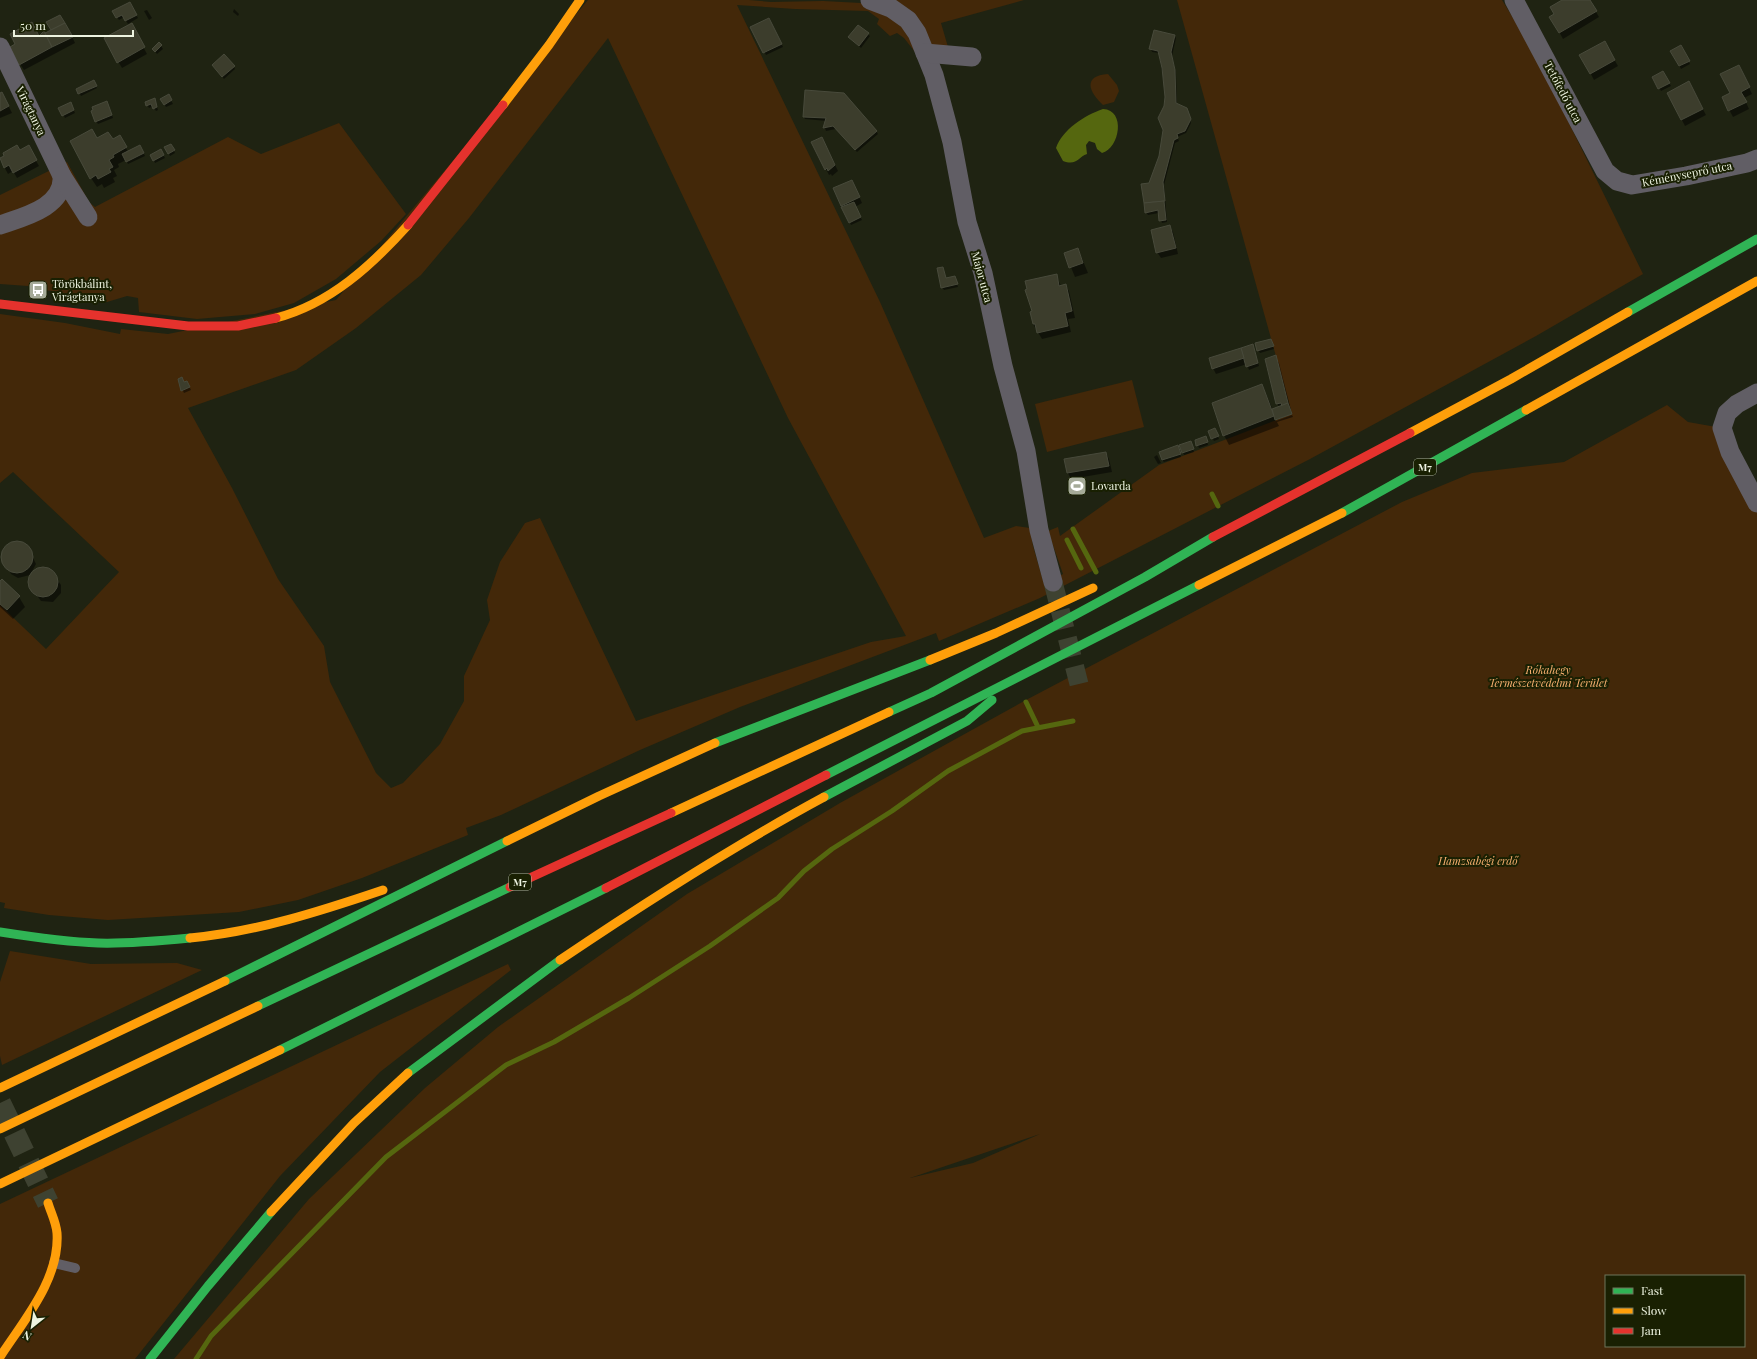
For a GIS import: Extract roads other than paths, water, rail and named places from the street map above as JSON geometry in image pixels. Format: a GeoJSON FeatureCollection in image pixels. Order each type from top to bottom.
{"type":"FeatureCollection","features":[{"type":"Feature","properties":{"kind":"main road"},"geometry":{"type":"LineString","coordinates":[[0,304],[178,326],[213,328],[275,320],[293,314],[321,300],[341,288],[362,272],[416,215],[557,34],[580,0]]}},
{"type":"Feature","properties":{"kind":"main road","name":"M7"},"geometry":{"type":"LineString","coordinates":[[0,1129],[433,923],[931,693],[1145,577],[1205,541],[1511,379],[1757,239]]}},
{"type":"Feature","properties":{"kind":"main road","name":"M7"},"geometry":{"type":"LineString","coordinates":[[0,1184],[233,1073],[539,922],[1086,641],[1320,525],[1757,282]]}},
{"type":"Feature","properties":{"kind":"main road"},"geometry":{"type":"LineString","coordinates":[[1178,548],[1205,541]]}},
{"type":"Feature","properties":{"kind":"main road"},"geometry":{"type":"LineString","coordinates":[[1,932],[50,940],[98,944],[144,943],[207,938],[299,918],[348,903],[394,886],[557,816],[695,752],[767,722],[990,637],[1104,583]]}},
{"type":"Feature","properties":{"kind":"main road"},"geometry":{"type":"LineString","coordinates":[[150,1359],[208,1286],[286,1195],[354,1123],[415,1067],[549,967],[639,907],[730,850],[808,806],[967,721],[1026,672]]}},
{"type":"Feature","properties":{"kind":"main road"},"geometry":{"type":"LineString","coordinates":[[0,1088],[311,940],[557,816]]}},
{"type":"Feature","properties":{"kind":"main road"},"geometry":{"type":"LineString","coordinates":[[0,1357],[32,1307],[49,1276],[54,1263],[57,1247],[57,1233],[48,1203]]}},
{"type":"Feature","properties":{"kind":"street","name":"Major utca"},"geometry":{"type":"LineString","coordinates":[[870,0],[891,8],[908,20],[917,33],[934,75],[952,142],[967,222],[983,273],[1003,366],[1026,451],[1039,530],[1053,582]]}},
{"type":"Feature","properties":{"kind":"street","name":"Tetőfedő utca"},"geometry":{"type":"LineString","coordinates":[[1514,0],[1605,171],[1617,181]]}},
{"type":"Feature","properties":{"kind":"street","name":"Virágtanya"},"geometry":{"type":"LineString","coordinates":[[0,47],[62,176],[88,217]]}},
{"type":"Feature","properties":{"kind":"street"},"geometry":{"type":"LineString","coordinates":[[926,53],[972,57]]}},
{"type":"Feature","properties":{"kind":"street","name":"Kéményseprő utca"},"geometry":{"type":"LineString","coordinates":[[1617,181],[1632,185],[1686,176],[1747,163],[1757,159]]}},
{"type":"Feature","properties":{"kind":"street"},"geometry":{"type":"LineString","coordinates":[[0,225],[37,211],[53,200],[62,187],[62,176]]}},
{"type":"Feature","properties":{"kind":"street"},"geometry":{"type":"LineString","coordinates":[[1757,393],[1736,404],[1727,412],[1722,428],[1730,452],[1757,503]]}},
{"type":"Feature","properties":{"kind":"lane"},"geometry":{"type":"LineString","coordinates":[[54,1263],[75,1268]]}},
{"type":"Feature","properties":{"kind":"waterway"},"geometry":{"type":"LineString","coordinates":[[1212,494],[1218,506]]}},
{"type":"Feature","properties":{"kind":"waterway"},"geometry":{"type":"LineString","coordinates":[[1073,529],[1096,572]]}},
{"type":"Feature","properties":{"kind":"waterway"},"geometry":{"type":"LineString","coordinates":[[1067,540],[1081,568]]}},
{"type":"Feature","properties":{"kind":"waterway"},"geometry":{"type":"LineString","coordinates":[[1026,702],[1038,727]]}},
{"type":"Feature","properties":{"kind":"waterway"},"geometry":{"type":"LineString","coordinates":[[196,1359],[211,1336],[386,1157],[506,1065],[554,1042],[629,998],[710,946],[778,898],[804,871],[832,849],[892,811],[948,771],[1022,731],[1073,721]]}},
{"type":"Feature","properties":{"kind":"tunnel"},"geometry":{"type":"LineString","coordinates":[[1053,582],[1079,684]]}},
{"type":"Feature","properties":{"kind":"tunnel"},"geometry":{"type":"LineString","coordinates":[[0,1103],[48,1203]]}},
{"type":"Feature","properties":{"kind":"place","name":"Törökbálint, Virágtanya"},"geometry":{"type":"Point","coordinates":[38,290]}},
{"type":"Feature","properties":{"kind":"place","name":"Lovarda"},"geometry":{"type":"Point","coordinates":[1077,486]}},
{"type":"Feature","properties":{"kind":"park label","name":"Rókahegy Természetvédelmi Terület"},"geometry":{"type":"Point","coordinates":[1548,676]}},
{"type":"Feature","properties":{"kind":"park label","name":"Hamzsabégi erdő"},"geometry":{"type":"Point","coordinates":[1478,861]}}]}
